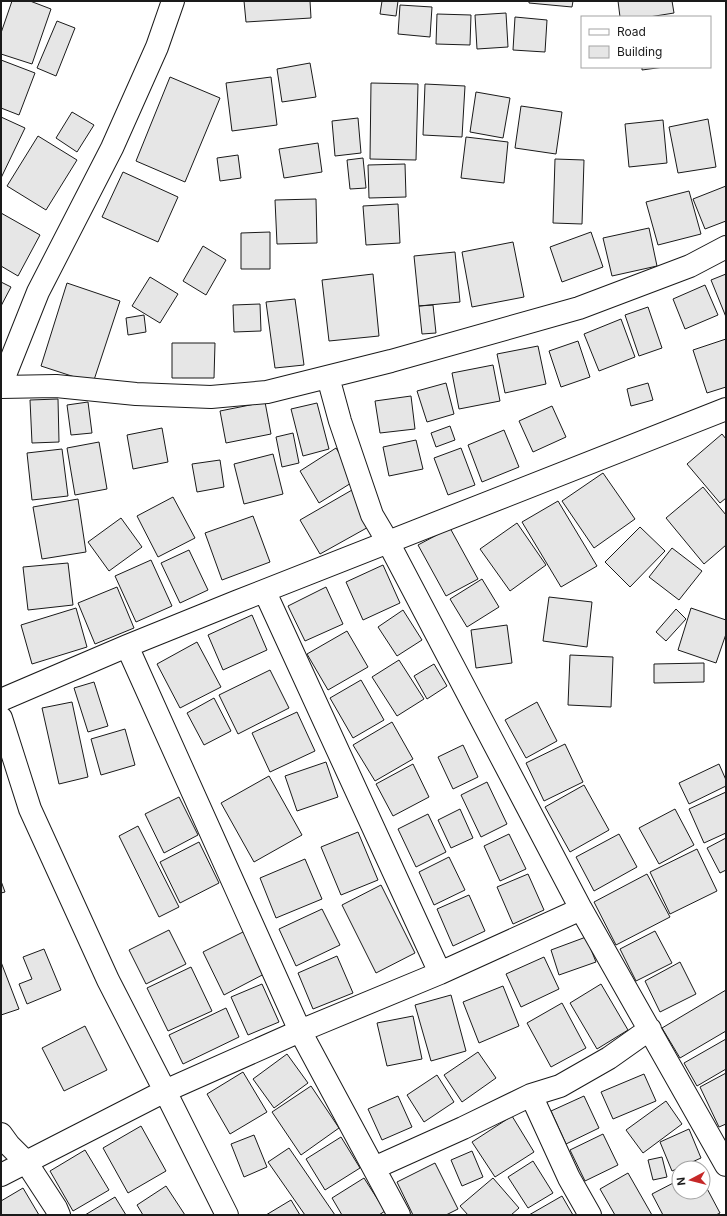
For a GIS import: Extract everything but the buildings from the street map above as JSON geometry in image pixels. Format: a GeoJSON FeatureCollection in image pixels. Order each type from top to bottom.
{"type":"FeatureCollection","features":[{"type":"Feature","properties":{"kind":"street"},"geometry":{"type":"LineString","coordinates":[[173,1],[157,47],[112,148],[38,292],[1,386],[56,386],[136,394],[211,397],[267,392],[328,377],[579,308],[690,266],[726,246]]}},
{"type":"Feature","properties":{"kind":"street"},"geometry":{"type":"LineString","coordinates":[[328,377],[342,429],[372,515],[388,542],[581,909],[726,1165]]}},
{"type":"Feature","properties":{"kind":"street"},"geometry":{"type":"LineString","coordinates":[[1,700],[127,646],[726,409]]}},
{"type":"Feature","properties":{"kind":"street"},"geometry":{"type":"LineString","coordinates":[[264,592],[440,973]]}},
{"type":"Feature","properties":{"kind":"street"},"geometry":{"type":"LineString","coordinates":[[127,646],[300,1031],[399,1215]]}},
{"type":"Feature","properties":{"kind":"street"},"geometry":{"type":"LineString","coordinates":[[1,718],[30,809],[108,980],[227,1215]]}},
{"type":"Feature","properties":{"kind":"street"},"geometry":{"type":"LineString","coordinates":[[1,1175],[165,1091],[300,1031],[440,973],[581,909]]}},
{"type":"Feature","properties":{"kind":"street"},"geometry":{"type":"LineString","coordinates":[[374,1168],[463,1128],[531,1095],[560,1086],[609,1058],[650,1029]]}},
{"type":"Feature","properties":{"kind":"street"},"geometry":{"type":"LineString","coordinates":[[531,1095],[569,1178],[590,1215]]}},
{"type":"Feature","properties":{"kind":"street"},"geometry":{"type":"LineString","coordinates":[[1,1134],[9,1145],[26,1162],[60,1215]]}}]}
